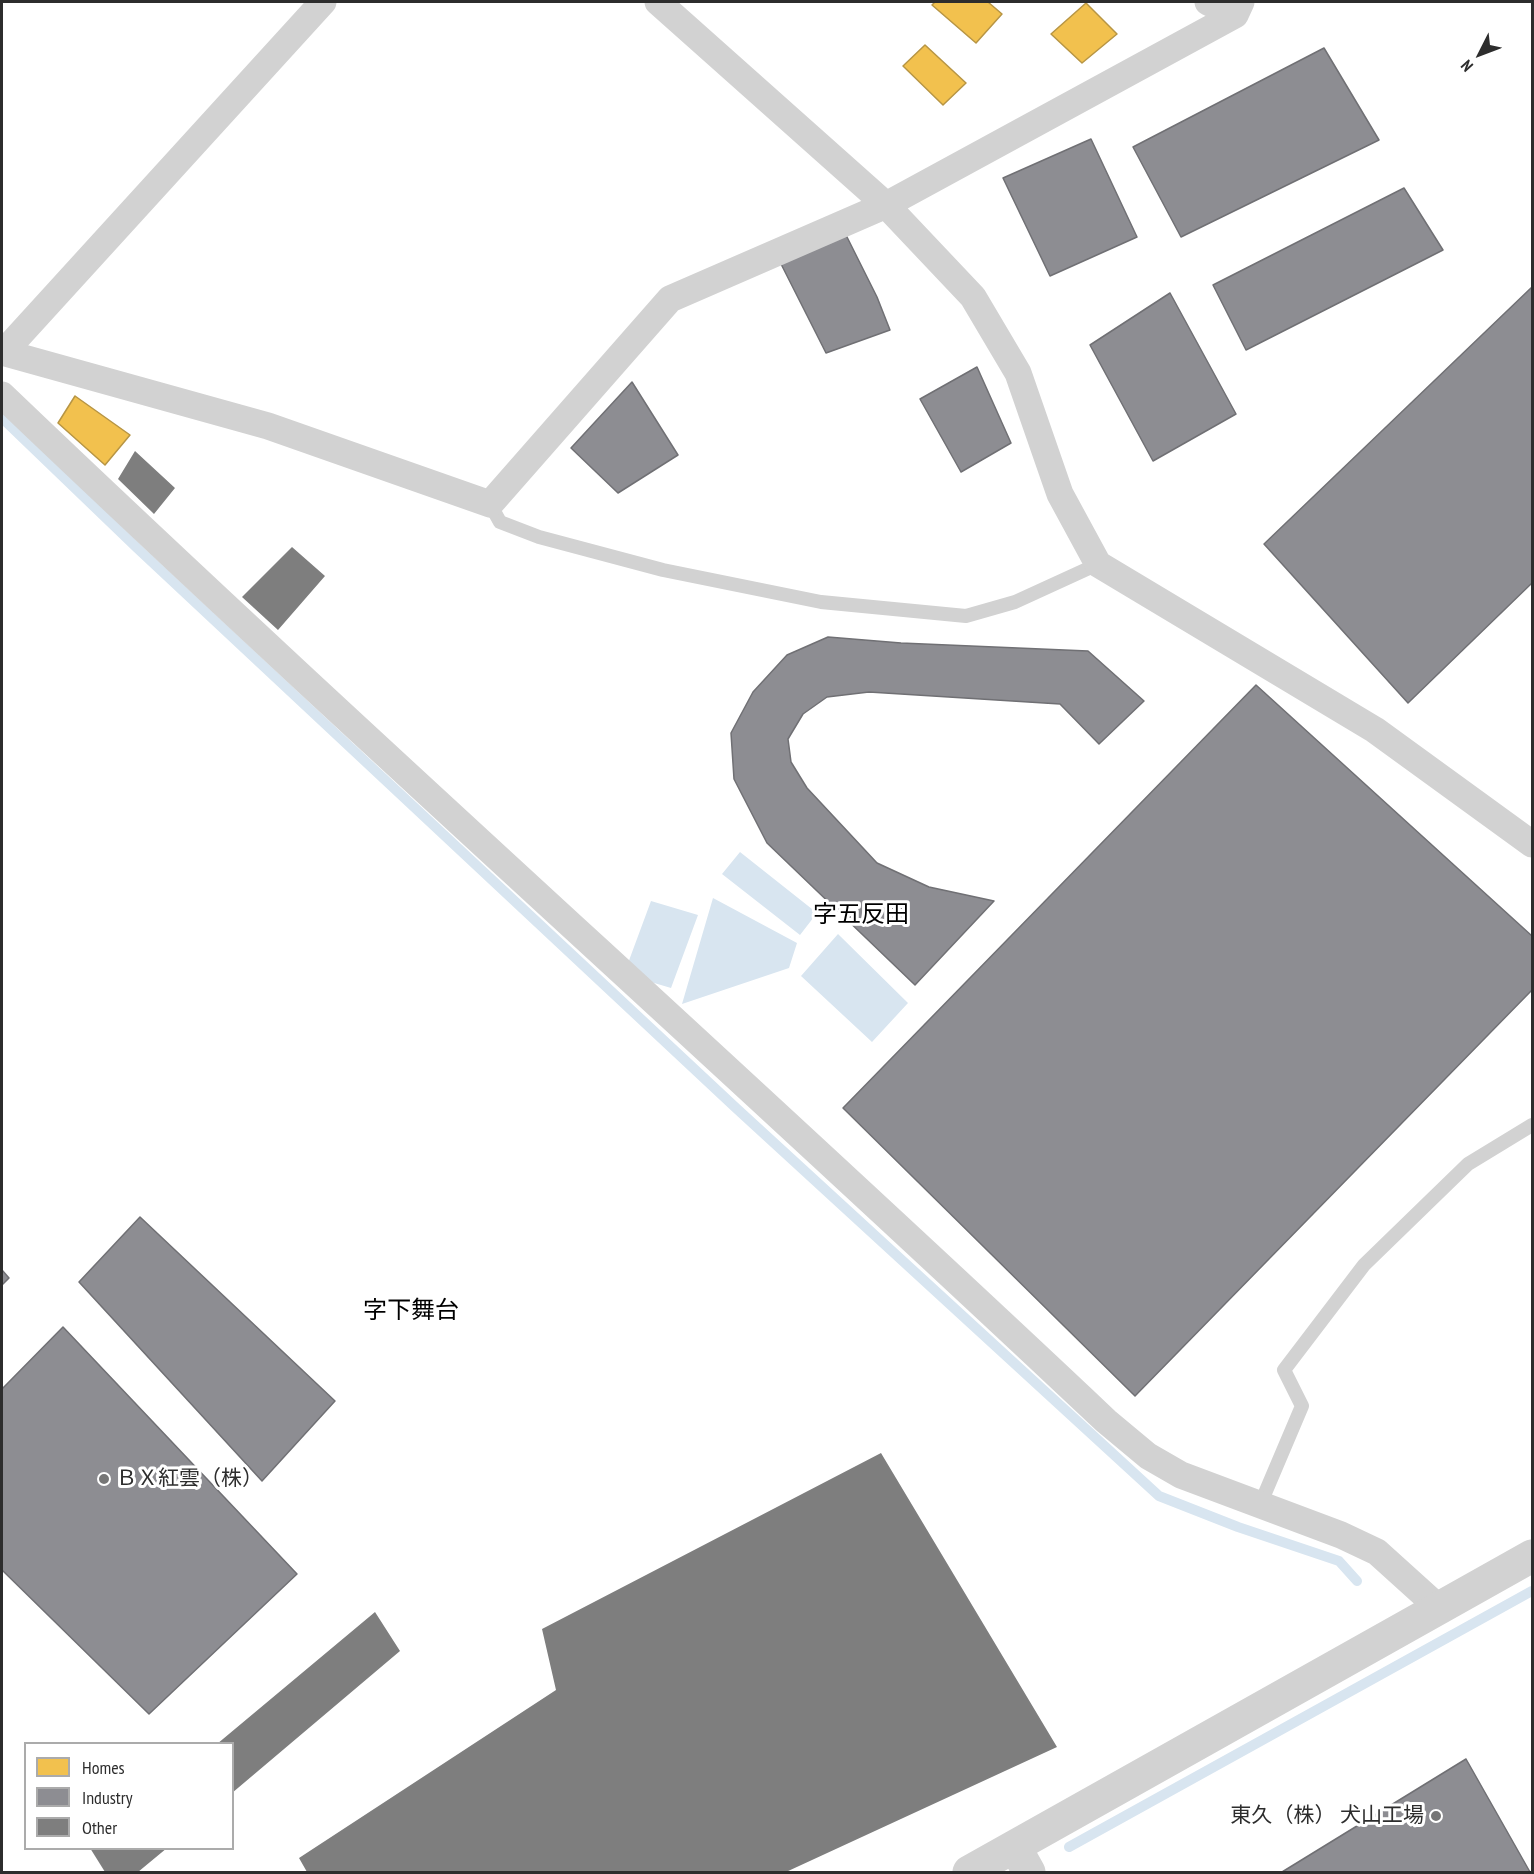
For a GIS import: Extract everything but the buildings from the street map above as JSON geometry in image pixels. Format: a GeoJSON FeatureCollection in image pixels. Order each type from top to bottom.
{"type":"FeatureCollection","features":[{"type":"Feature","properties":{"kind":"street"},"geometry":{"type":"LineString","coordinates":[[322,2],[3,352],[268,426],[490,504],[670,299],[886,205],[1238,8]]}},
{"type":"Feature","properties":{"kind":"street"},"geometry":{"type":"LineString","coordinates":[[658,2],[886,205],[973,297],[1018,373],[1060,494],[1098,564],[1375,730],[1533,844]]}},
{"type":"Feature","properties":{"kind":"street"},"geometry":{"type":"LineString","coordinates":[[1208,2],[1238,8]]}},
{"type":"Feature","properties":{"kind":"street"},"geometry":{"type":"LineString","coordinates":[[2,396],[173,559],[744,1084],[1106,1421],[1148,1456],[1182,1475],[1341,1535],[1377,1552],[1439,1608]]}},
{"type":"Feature","properties":{"kind":"street"},"geometry":{"type":"LineString","coordinates":[[969,1872],[1022,1860],[1439,1608],[1533,1556]]}},
{"type":"Feature","properties":{"kind":"lane"},"geometry":{"type":"LineString","coordinates":[[490,504],[500,522],[539,537],[663,570],[821,602],[966,616],[1015,602],[1098,564]]}},
{"type":"Feature","properties":{"kind":"lane"},"geometry":{"type":"LineString","coordinates":[[1260,1505],[1302,1406],[1284,1370],[1364,1265],[1468,1164],[1533,1125]]}},
{"type":"Feature","properties":{"kind":"shaded area"},"geometry":{"type":"Polygon","coordinates":[[[740,852],[817,913],[800,935],[722,874],[740,852]]]}},
{"type":"Feature","properties":{"kind":"shaded area"},"geometry":{"type":"Polygon","coordinates":[[[713,898],[797,943],[789,968],[682,1004],[713,898]]]}},
{"type":"Feature","properties":{"kind":"shaded area"},"geometry":{"type":"Polygon","coordinates":[[[651,901],[698,915],[671,988],[624,974],[651,901]]]}},
{"type":"Feature","properties":{"kind":"shaded area"},"geometry":{"type":"Polygon","coordinates":[[[838,934],[908,1003],[872,1042],[801,976],[838,934]]]}},
{"type":"Feature","properties":{"kind":"waterway"},"geometry":{"type":"LineString","coordinates":[[2,418],[137,548],[736,1108],[1159,1496],[1238,1527],[1339,1561],[1357,1581]]}},
{"type":"Feature","properties":{"kind":"waterway"},"geometry":{"type":"LineString","coordinates":[[1069,1847],[1532,1591]]}},
{"type":"Feature","properties":{"kind":"place","name":"ＢＸ紅雲（株）"},"geometry":{"type":"Point","coordinates":[104,1479]}},
{"type":"Feature","properties":{"kind":"place","name":"東久（株） 犬山工場"},"geometry":{"type":"Point","coordinates":[1436,1816]}},
{"type":"Feature","properties":{"kind":"district","name":"字五反田"},"geometry":{"type":"Point","coordinates":[861,915]}},
{"type":"Feature","properties":{"kind":"district","name":"字下舞台"},"geometry":{"type":"Point","coordinates":[411,1311]}}]}
